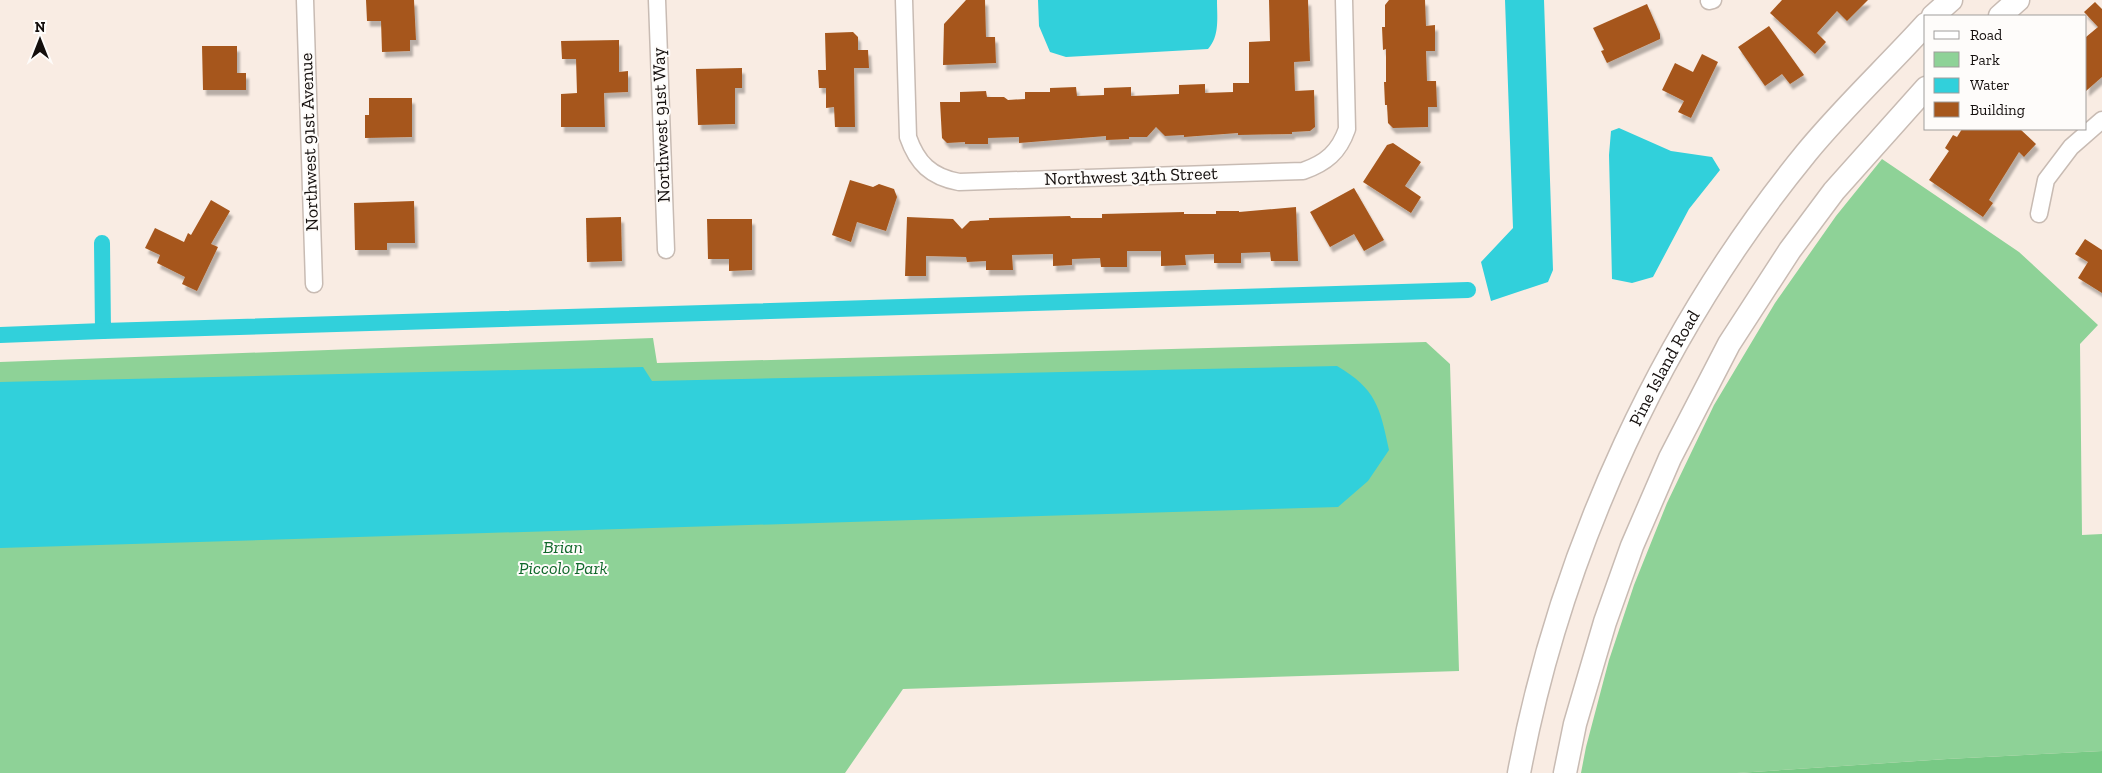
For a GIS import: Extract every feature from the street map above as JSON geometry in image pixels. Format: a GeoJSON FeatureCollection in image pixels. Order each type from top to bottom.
{"type":"FeatureCollection","features":[{"type":"Feature","properties":{"kind":"main road"},"geometry":{"type":"LineString","coordinates":[[1934,15],[1951,0]]}},
{"type":"Feature","properties":{"kind":"main road"},"geometry":{"type":"LineString","coordinates":[[2001,15],[2018,0]]}},
{"type":"Feature","properties":{"kind":"main road","name":"Pine Island Road"},"geometry":{"type":"LineString","coordinates":[[1518,773],[1530,715],[1557,621],[1586,535],[1627,439],[1689,321],[1756,219],[1808,151],[1924,26]]}},
{"type":"Feature","properties":{"kind":"main road"},"geometry":{"type":"LineString","coordinates":[[1565,773],[1575,724],[1605,622],[1632,546],[1670,458],[1729,344],[1790,250],[1834,191],[1924,90]]}},
{"type":"Feature","properties":{"kind":"street","name":"Northwest 91st Avenue"},"geometry":{"type":"LineString","coordinates":[[305,0],[314,284]]}},
{"type":"Feature","properties":{"kind":"street","name":"Northwest 91st Way"},"geometry":{"type":"LineString","coordinates":[[657,0],[666,250]]}},
{"type":"Feature","properties":{"kind":"street","name":"Northwest 34th Street"},"geometry":{"type":"LineString","coordinates":[[904,0],[908,137],[916,156],[926,168],[945,179],[959,182],[1303,171],[1325,162],[1341,146],[1348,122],[1344,0]]}},
{"type":"Feature","properties":{"kind":"street"},"geometry":{"type":"LineString","coordinates":[[2038,214],[2046,180],[2071,148],[2102,120]]}},
{"type":"Feature","properties":{"kind":"green space"},"geometry":{"type":"Polygon","coordinates":[[[1882,159],[2019,252],[2098,325],[2080,344],[2082,535],[2102,534],[2102,751],[1737,773],[1581,773],[1609,660],[1634,585],[1667,503],[1714,405],[1775,303],[1836,216],[1882,159]]]}},
{"type":"Feature","properties":{"kind":"green space","name":"Brian Piccolo Park"},"geometry":{"type":"Polygon","coordinates":[[[653,338],[657,363],[1426,342],[1450,364],[1459,671],[903,689],[845,773],[0,773],[0,362],[653,338]]]}},
{"type":"Feature","properties":{"kind":"green space"},"geometry":{"type":"Polygon","coordinates":[[[2102,751],[2102,773],[1737,773],[1947,759],[2102,751]]]}},
{"type":"Feature","properties":{"kind":"water"},"geometry":{"type":"Polygon","coordinates":[[[1038,0],[1217,0],[1216,32],[1208,49],[1066,57],[1050,52],[1039,26],[1038,0]]]}},
{"type":"Feature","properties":{"kind":"water"},"geometry":{"type":"Polygon","coordinates":[[[1505,0],[1544,0],[1553,270],[1548,282],[1491,301],[1481,262],[1513,228],[1505,0]]]}},
{"type":"Feature","properties":{"kind":"water"},"geometry":{"type":"Polygon","coordinates":[[[1619,128],[1671,151],[1712,157],[1720,170],[1689,209],[1653,277],[1632,283],[1612,279],[1609,155],[1611,131],[1619,128]]]}},
{"type":"Feature","properties":{"kind":"water"},"geometry":{"type":"Polygon","coordinates":[[[1337,366],[1360,383],[1374,400],[1383,422],[1389,450],[1368,481],[1338,507],[0,548],[0,382],[643,367],[652,381],[1337,366]]]}},
{"type":"Feature","properties":{"kind":"building"},"geometry":{"type":"Polygon","coordinates":[[[366,0],[414,0],[416,40],[410,40],[410,51],[382,52],[381,21],[367,21],[366,0]]]}},
{"type":"Feature","properties":{"kind":"building"},"geometry":{"type":"Polygon","coordinates":[[[966,0],[985,0],[986,37],[995,37],[996,63],[943,65],[944,24],[966,0]]]}},
{"type":"Feature","properties":{"kind":"building"},"geometry":{"type":"Polygon","coordinates":[[[1269,0],[1308,0],[1310,61],[1294,62],[1295,91],[1314,90],[1315,127],[1310,131],[1292,132],[1292,134],[1238,135],[1238,133],[1184,137],[1184,135],[1165,136],[1156,127],[1147,137],[1129,137],[1129,139],[1106,140],[1106,136],[1019,143],[1019,137],[988,138],[988,144],[965,144],[965,142],[947,143],[942,138],[940,102],[960,102],[960,92],[986,91],[987,97],[1004,97],[1008,100],[1025,99],[1025,92],[1050,92],[1050,88],[1076,87],[1077,96],[1104,95],[1104,88],[1131,87],[1131,96],[1179,94],[1179,85],[1205,84],[1205,93],[1233,92],[1233,83],[1249,83],[1249,42],[1270,41],[1269,0]]]}},
{"type":"Feature","properties":{"kind":"building"},"geometry":{"type":"Polygon","coordinates":[[[1389,0],[1425,0],[1426,26],[1435,25],[1435,51],[1426,51],[1427,81],[1436,81],[1437,107],[1428,107],[1428,127],[1393,128],[1388,123],[1384,82],[1386,82],[1386,49],[1383,50],[1382,27],[1385,27],[1385,5],[1389,0]]]}},
{"type":"Feature","properties":{"kind":"building"},"geometry":{"type":"Polygon","coordinates":[[[1782,0],[1868,0],[1847,21],[1837,11],[1817,33],[1826,42],[1815,54],[1770,13],[1782,0]]]}},
{"type":"Feature","properties":{"kind":"building"},"geometry":{"type":"Polygon","coordinates":[[[2095,2],[2102,9],[2102,77],[2087,90],[2087,36],[2098,27],[2084,12],[2095,2]]]}},
{"type":"Feature","properties":{"kind":"building"},"geometry":{"type":"Polygon","coordinates":[[[1647,4],[1660,34],[1660,39],[1607,63],[1601,51],[1604,50],[1593,28],[1647,4]]]}},
{"type":"Feature","properties":{"kind":"building"},"geometry":{"type":"Polygon","coordinates":[[[1769,26],[1804,75],[1790,84],[1782,74],[1765,86],[1738,47],[1769,26]]]}},
{"type":"Feature","properties":{"kind":"building"},"geometry":{"type":"Polygon","coordinates":[[[853,32],[858,37],[858,50],[868,50],[869,68],[854,68],[855,127],[835,127],[834,107],[826,108],[826,88],[819,88],[818,70],[826,70],[825,33],[853,32]]]}},
{"type":"Feature","properties":{"kind":"building"},"geometry":{"type":"Polygon","coordinates":[[[619,40],[619,72],[628,71],[628,92],[604,93],[605,127],[561,127],[561,94],[577,93],[576,59],[562,59],[561,41],[619,40]]]}},
{"type":"Feature","properties":{"kind":"building"},"geometry":{"type":"Polygon","coordinates":[[[202,46],[237,46],[237,73],[246,73],[246,90],[203,90],[202,46]]]}},
{"type":"Feature","properties":{"kind":"building"},"geometry":{"type":"Polygon","coordinates":[[[1702,54],[1718,62],[1691,118],[1678,112],[1684,101],[1662,90],[1675,63],[1693,72],[1702,54]]]}},
{"type":"Feature","properties":{"kind":"building"},"geometry":{"type":"Polygon","coordinates":[[[742,68],[742,88],[735,88],[735,124],[698,125],[696,69],[742,68]]]}},
{"type":"Feature","properties":{"kind":"building"},"geometry":{"type":"Polygon","coordinates":[[[369,98],[412,98],[412,137],[365,138],[365,115],[369,115],[369,98]]]}},
{"type":"Feature","properties":{"kind":"building"},"geometry":{"type":"Polygon","coordinates":[[[1961,130],[2021,130],[2036,144],[2024,157],[2019,152],[1989,200],[1993,203],[1983,217],[1929,180],[1949,151],[1945,148],[1953,135],[1957,137],[1961,130]]]}},
{"type":"Feature","properties":{"kind":"building"},"geometry":{"type":"Polygon","coordinates":[[[1393,143],[1421,162],[1405,186],[1421,197],[1411,213],[1363,182],[1387,145],[1393,143]]]}},
{"type":"Feature","properties":{"kind":"building"},"geometry":{"type":"Polygon","coordinates":[[[850,180],[873,187],[879,184],[894,189],[897,197],[886,231],[857,222],[851,242],[832,235],[850,180]]]}},
{"type":"Feature","properties":{"kind":"building"},"geometry":{"type":"Polygon","coordinates":[[[1354,188],[1384,240],[1364,251],[1354,234],[1330,247],[1310,212],[1354,188]]]}},
{"type":"Feature","properties":{"kind":"building"},"geometry":{"type":"Polygon","coordinates":[[[211,200],[230,211],[211,244],[218,247],[197,291],[182,284],[185,277],[157,263],[160,255],[145,248],[155,228],[184,242],[188,233],[191,235],[211,200]]]}},
{"type":"Feature","properties":{"kind":"building"},"geometry":{"type":"Polygon","coordinates":[[[414,201],[415,243],[387,243],[387,250],[355,250],[354,203],[414,201]]]}},
{"type":"Feature","properties":{"kind":"building"},"geometry":{"type":"Polygon","coordinates":[[[1296,207],[1298,261],[1271,261],[1270,252],[1241,253],[1241,263],[1214,263],[1214,254],[1185,255],[1186,265],[1161,266],[1161,251],[1127,251],[1127,267],[1101,267],[1100,258],[1072,259],[1072,265],[1053,266],[1053,254],[1012,255],[1013,270],[986,270],[986,261],[967,262],[966,257],[926,256],[926,276],[905,276],[907,217],[953,219],[962,229],[970,221],[989,220],[989,218],[1070,216],[1071,218],[1102,218],[1102,214],[1184,212],[1184,214],[1216,214],[1216,211],[1239,212],[1296,207]]]}},
{"type":"Feature","properties":{"kind":"building"},"geometry":{"type":"Polygon","coordinates":[[[621,217],[622,261],[587,262],[586,218],[621,217]]]}},
{"type":"Feature","properties":{"kind":"building"},"geometry":{"type":"Polygon","coordinates":[[[707,219],[752,219],[752,270],[729,271],[729,259],[708,259],[707,219]]]}},
{"type":"Feature","properties":{"kind":"building"},"geometry":{"type":"Polygon","coordinates":[[[2085,239],[2102,250],[2102,293],[2078,278],[2088,262],[2075,254],[2085,239]]]}},
{"type":"Feature","properties":{"kind":"waterway"},"geometry":{"type":"LineString","coordinates":[[102,243],[103,331],[1468,290]]}},
{"type":"Feature","properties":{"kind":"waterway"},"geometry":{"type":"LineString","coordinates":[[0,335],[103,331]]}}]}
